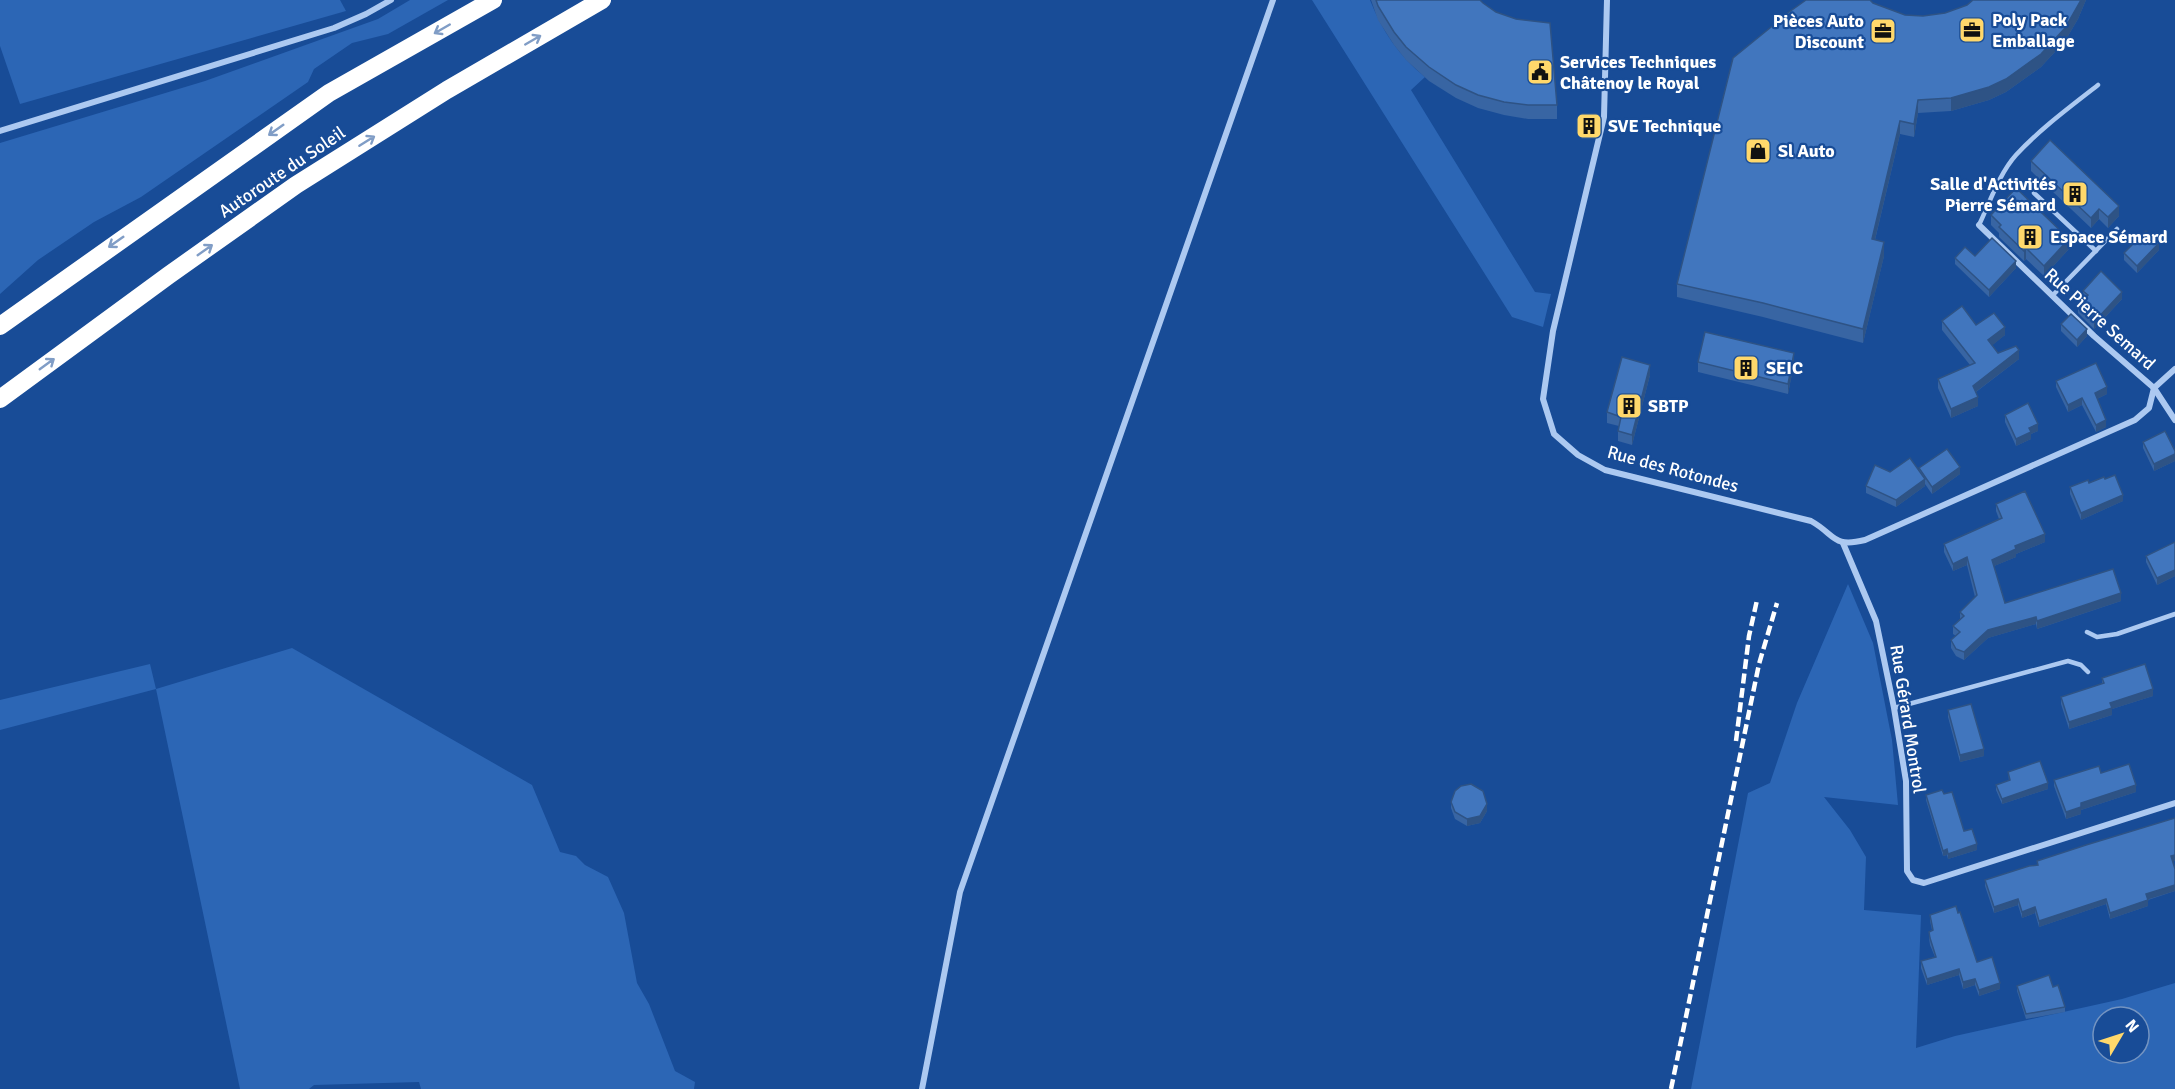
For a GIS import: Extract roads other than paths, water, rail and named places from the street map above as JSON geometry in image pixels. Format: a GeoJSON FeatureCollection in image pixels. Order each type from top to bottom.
{"type":"FeatureCollection","features":[{"type":"Feature","properties":{"kind":"highway","name":"Autoroute du Soleil"},"geometry":{"type":"LineString","coordinates":[[0,326],[329,93],[493,0]]}},
{"type":"Feature","properties":{"kind":"highway","name":"Autoroute du Soleil"},"geometry":{"type":"LineString","coordinates":[[0,399],[169,275],[296,186],[447,90],[602,0]]}},
{"type":"Feature","properties":{"kind":"street"},"geometry":{"type":"LineString","coordinates":[[0,131],[334,28],[391,0]]}},
{"type":"Feature","properties":{"kind":"street"},"geometry":{"type":"LineString","coordinates":[[922,1089],[960,892],[1273,0]]}},
{"type":"Feature","properties":{"kind":"street","name":"Rue des Rotondes"},"geometry":{"type":"LineString","coordinates":[[1607,0],[1604,117],[1546,365],[1543,399],[1554,434],[1578,455],[1605,470],[1811,521],[1822,527],[1834,540],[1843,543]]}},
{"type":"Feature","properties":{"kind":"street","name":"Rue Pierre Semard"},"geometry":{"type":"LineString","coordinates":[[1979,225],[2052,296],[2154,388]]}},
{"type":"Feature","properties":{"kind":"street"},"geometry":{"type":"LineString","coordinates":[[1843,543],[1865,540],[2135,420],[2149,408],[2154,388],[2175,369]]}},
{"type":"Feature","properties":{"kind":"street"},"geometry":{"type":"LineString","coordinates":[[2154,388],[2175,420]]}},
{"type":"Feature","properties":{"kind":"street","name":"Rue Gérard Montrol"},"geometry":{"type":"LineString","coordinates":[[1843,543],[1876,621],[1906,781],[1907,871],[1917,883],[1924,883],[2175,803]]}},
{"type":"Feature","properties":{"kind":"lane","name":"Rue Pierre Semard"},"geometry":{"type":"LineString","coordinates":[[1979,225],[2001,178],[2015,156],[2098,85]]}},
{"type":"Feature","properties":{"kind":"lane"},"geometry":{"type":"LineString","coordinates":[[2034,193],[2096,251]]}},
{"type":"Feature","properties":{"kind":"lane"},"geometry":{"type":"LineString","coordinates":[[2052,296],[2117,229]]}},
{"type":"Feature","properties":{"kind":"lane"},"geometry":{"type":"LineString","coordinates":[[2087,632],[2097,637],[2117,634],[2175,614]]}},
{"type":"Feature","properties":{"kind":"lane"},"geometry":{"type":"LineString","coordinates":[[1893,708],[2067,661],[2081,665],[2088,672]]}},
{"type":"Feature","properties":{"kind":"railway"},"geometry":{"type":"LineString","coordinates":[[1736,741],[1749,636],[1757,600]]}},
{"type":"Feature","properties":{"kind":"railway"},"geometry":{"type":"LineString","coordinates":[[1671,1089],[1759,664],[1777,603]]}},
{"type":"Feature","properties":{"kind":"place","name":"Poly Pack Emballage"},"geometry":{"type":"Point","coordinates":[1972,30]}},
{"type":"Feature","properties":{"kind":"place","name":"Pièces Auto Discount"},"geometry":{"type":"Point","coordinates":[1883,31]}},
{"type":"Feature","properties":{"kind":"place","name":"Services Techniques Châtenoy le Royal"},"geometry":{"type":"Point","coordinates":[1540,72]}},
{"type":"Feature","properties":{"kind":"place","name":"SVE Technique"},"geometry":{"type":"Point","coordinates":[1589,126]}},
{"type":"Feature","properties":{"kind":"place","name":"Sl Auto"},"geometry":{"type":"Point","coordinates":[1758,151]}},
{"type":"Feature","properties":{"kind":"place","name":"Salle d'Activités Pierre Sémard"},"geometry":{"type":"Point","coordinates":[2075,194]}},
{"type":"Feature","properties":{"kind":"place","name":"Espace Sémard"},"geometry":{"type":"Point","coordinates":[2030,237]}},
{"type":"Feature","properties":{"kind":"place","name":"SEIC"},"geometry":{"type":"Point","coordinates":[1746,368]}},
{"type":"Feature","properties":{"kind":"place","name":"SBTP"},"geometry":{"type":"Point","coordinates":[1629,406]}}]}
